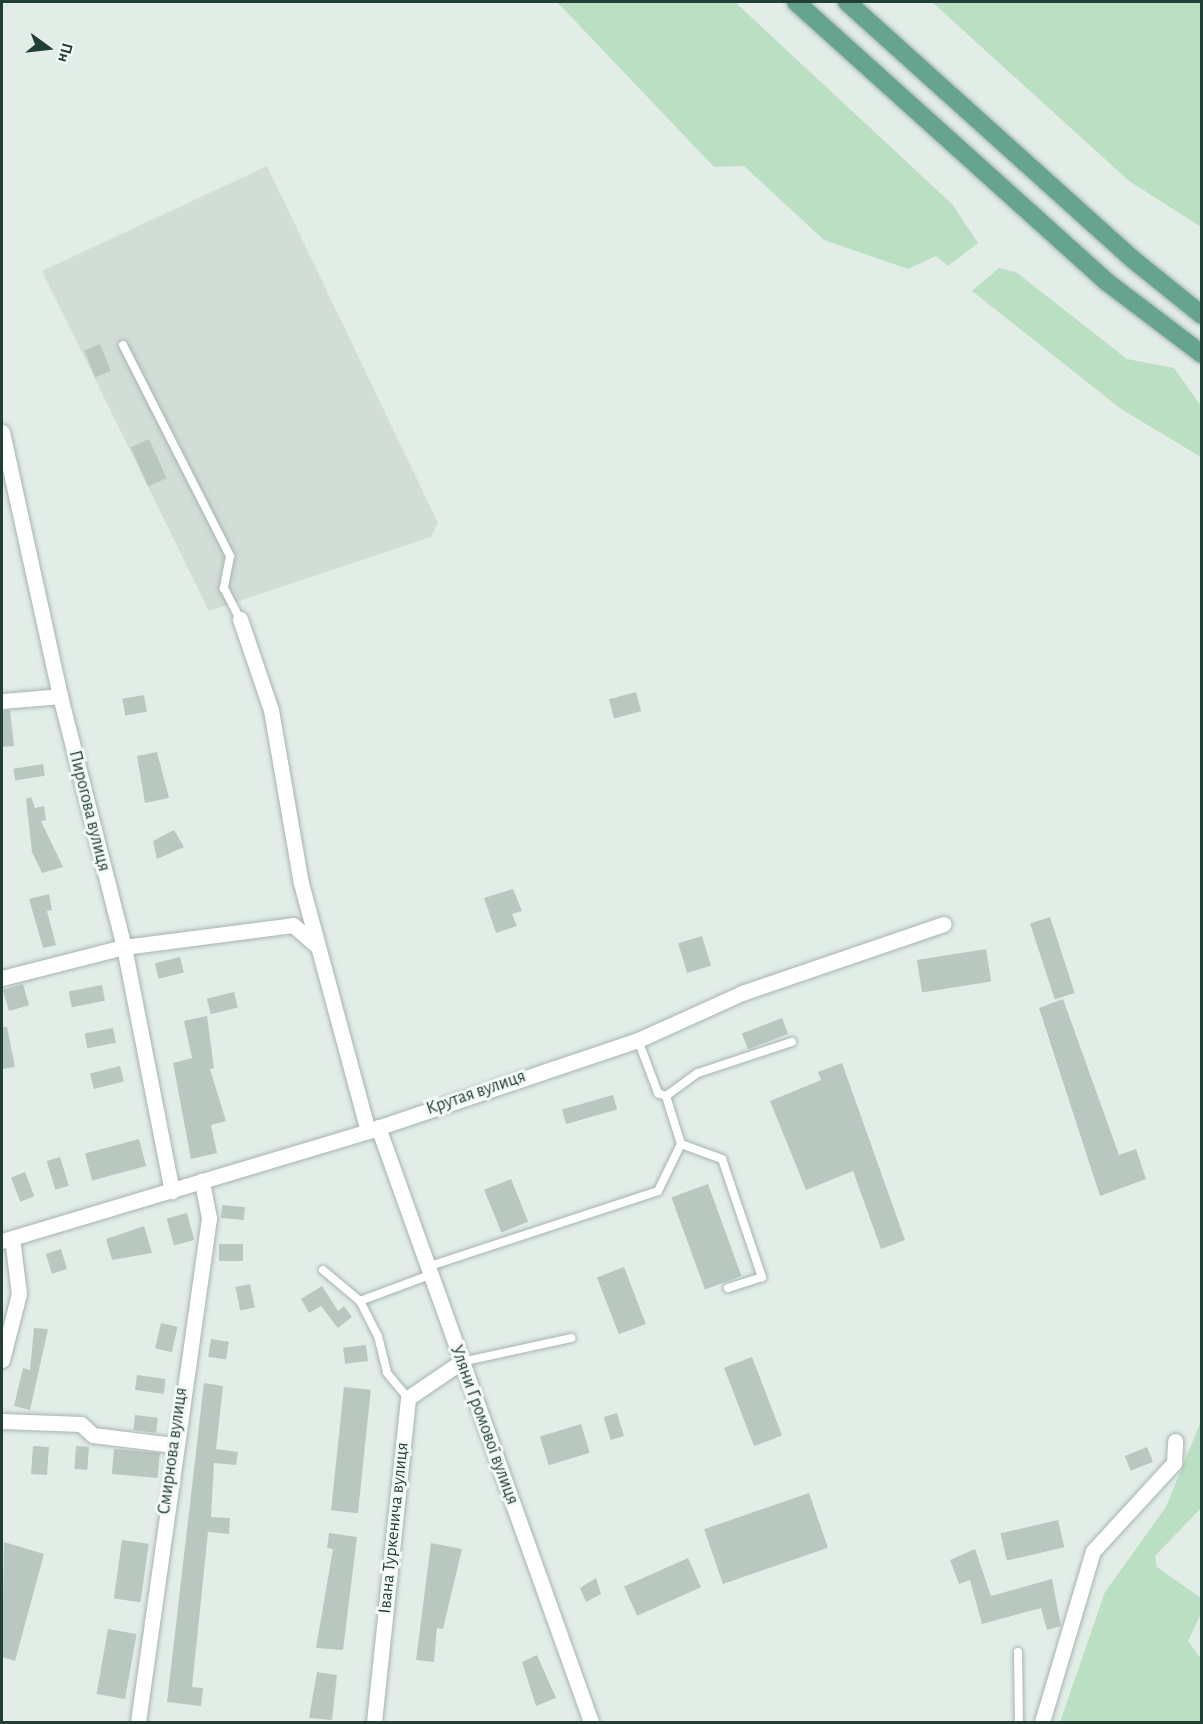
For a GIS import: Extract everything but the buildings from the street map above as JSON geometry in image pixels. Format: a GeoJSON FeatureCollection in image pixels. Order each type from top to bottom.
{"type":"FeatureCollection","features":[{"type":"Feature","properties":{"kind":"main road"},"geometry":{"type":"LineString","coordinates":[[796,2],[1107,282],[1202,354]]}},
{"type":"Feature","properties":{"kind":"main road"},"geometry":{"type":"LineString","coordinates":[[848,2],[1131,258],[1202,315]]}},
{"type":"Feature","properties":{"kind":"street","name":"Пирогова вулиця"},"geometry":{"type":"LineString","coordinates":[[2,434],[60,696],[124,947],[172,1191]]}},
{"type":"Feature","properties":{"kind":"street","name":"Уляни Громової вулиця"},"geometry":{"type":"LineString","coordinates":[[240,619],[271,710],[317,946],[373,1129],[428,1271],[591,1722]]}},
{"type":"Feature","properties":{"kind":"street"},"geometry":{"type":"LineString","coordinates":[[2,701],[60,696]]}},
{"type":"Feature","properties":{"kind":"street","name":"Крутая вулиця"},"geometry":{"type":"LineString","coordinates":[[7,1240],[373,1129],[638,1040],[742,993],[943,924]]}},
{"type":"Feature","properties":{"kind":"street"},"geometry":{"type":"LineString","coordinates":[[2,978],[124,947],[293,925],[317,946]]}},
{"type":"Feature","properties":{"kind":"street","name":"Смирнова вулиця"},"geometry":{"type":"LineString","coordinates":[[138,1722],[173,1445],[209,1218],[202,1181]]}},
{"type":"Feature","properties":{"kind":"street"},"geometry":{"type":"LineString","coordinates":[[2,1360],[19,1294],[7,1240]]}},
{"type":"Feature","properties":{"kind":"street"},"geometry":{"type":"LineString","coordinates":[[408,1398],[461,1362]]}},
{"type":"Feature","properties":{"kind":"street","name":"Івана Туркенича вулиця"},"geometry":{"type":"LineString","coordinates":[[374,1722],[408,1398]]}},
{"type":"Feature","properties":{"kind":"street"},"geometry":{"type":"LineString","coordinates":[[2,1421],[81,1424],[93,1435],[173,1445]]}},
{"type":"Feature","properties":{"kind":"street"},"geometry":{"type":"LineString","coordinates":[[1041,1722],[1094,1551],[1174,1463],[1175,1441]]}},
{"type":"Feature","properties":{"kind":"lane"},"geometry":{"type":"LineString","coordinates":[[123,345],[230,556],[224,588],[240,619]]}},
{"type":"Feature","properties":{"kind":"lane"},"geometry":{"type":"LineString","coordinates":[[638,1040],[658,1093],[666,1096]]}},
{"type":"Feature","properties":{"kind":"lane"},"geometry":{"type":"LineString","coordinates":[[666,1096],[698,1073],[792,1042]]}},
{"type":"Feature","properties":{"kind":"lane"},"geometry":{"type":"LineString","coordinates":[[360,1301],[428,1271],[658,1191],[681,1144],[666,1096]]}},
{"type":"Feature","properties":{"kind":"lane"},"geometry":{"type":"LineString","coordinates":[[681,1144],[722,1159],[762,1277],[728,1288]]}},
{"type":"Feature","properties":{"kind":"lane"},"geometry":{"type":"LineString","coordinates":[[323,1270],[360,1301],[378,1336],[387,1373],[408,1398]]}},
{"type":"Feature","properties":{"kind":"lane"},"geometry":{"type":"LineString","coordinates":[[461,1362],[570,1338]]}},
{"type":"Feature","properties":{"kind":"lane"},"geometry":{"type":"LineString","coordinates":[[1018,1652],[1019,1722]]}},
{"type":"Feature","properties":{"kind":"shaded area"},"geometry":{"type":"Polygon","coordinates":[[[267,166],[438,523],[431,537],[209,611],[42,271],[267,166]]]}},
{"type":"Feature","properties":{"kind":"green space"},"geometry":{"type":"Polygon","coordinates":[[[557,2],[735,2],[952,204],[978,243],[948,266],[936,256],[908,269],[824,240],[744,166],[714,167],[557,2]]]}},
{"type":"Feature","properties":{"kind":"green space"},"geometry":{"type":"Polygon","coordinates":[[[932,2],[1201,2],[1201,227],[1129,181],[932,2]]]}},
{"type":"Feature","properties":{"kind":"green space"},"geometry":{"type":"Polygon","coordinates":[[[999,268],[1016,272],[1127,359],[1174,368],[1201,406],[1201,457],[1121,409],[972,291],[999,268]]]}},
{"type":"Feature","properties":{"kind":"green space"},"geometry":{"type":"Polygon","coordinates":[[[1201,1421],[1201,1508],[1155,1556],[1157,1567],[1201,1598],[1201,1614],[1188,1641],[1201,1659],[1201,1722],[1060,1722],[1105,1592],[1166,1507],[1201,1421]]]}}]}
